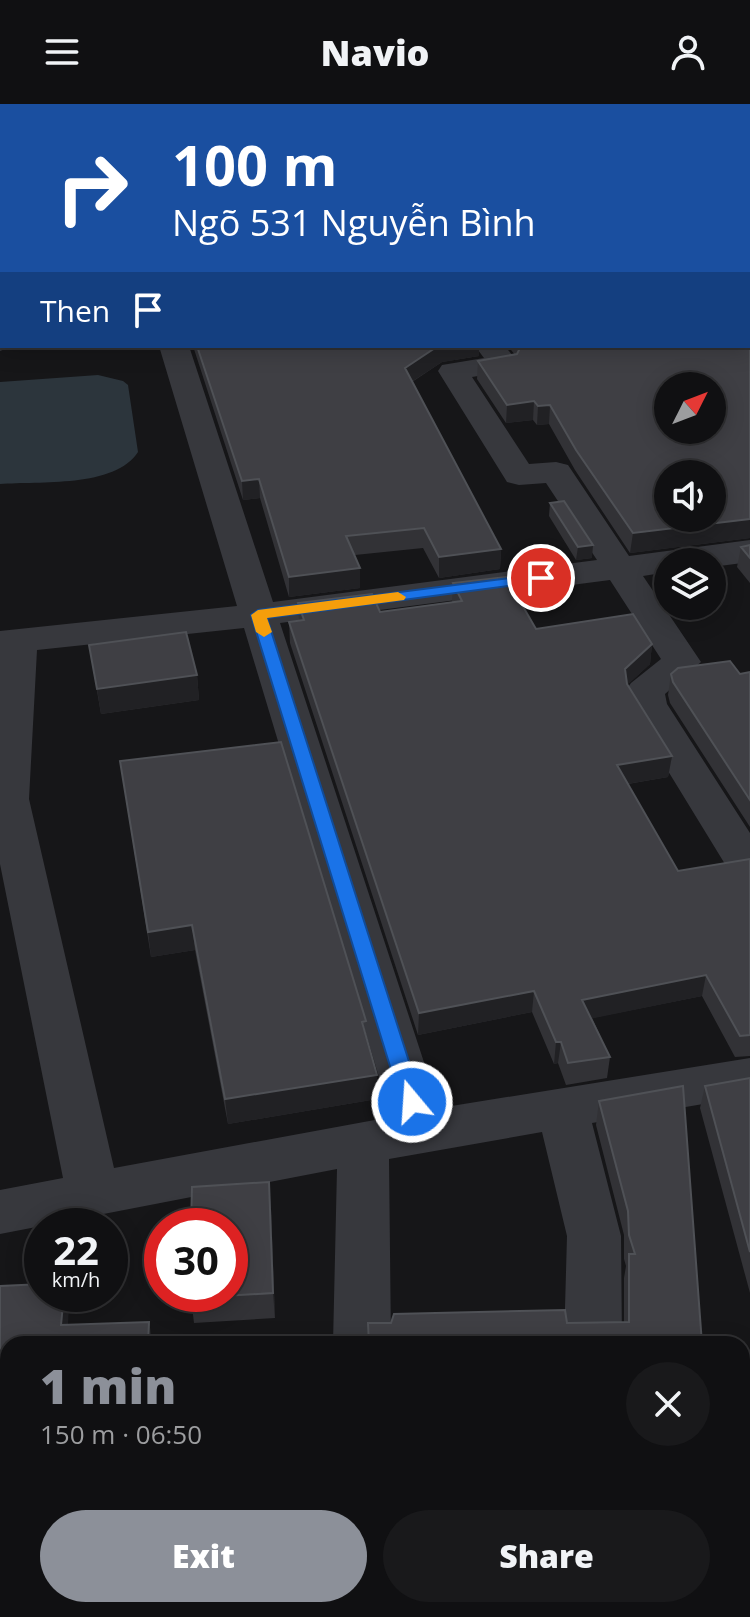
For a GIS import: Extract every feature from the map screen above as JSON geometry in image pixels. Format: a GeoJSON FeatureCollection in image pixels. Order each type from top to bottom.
{"type":"FeatureCollection","features":[{"type":"Feature","properties":{"kind":"street"},"geometry":{"type":"LineString","coordinates":[[175,348],[421,1132]]}},
{"type":"Feature","properties":{"kind":"street"},"geometry":{"type":"LineString","coordinates":[[492,348],[504,364],[453,371],[519,475],[556,472],[682,662],[645,691],[647,704],[744,858],[750,862]]}},
{"type":"Feature","properties":{"kind":"street"},"geometry":{"type":"LineString","coordinates":[[93,1194],[8,799],[9,641],[258,615],[750,551]]}},
{"type":"Feature","properties":{"kind":"street"},"geometry":{"type":"LineString","coordinates":[[0,1212],[421,1132],[750,1077]]}},
{"type":"Feature","properties":{"kind":"street"},"geometry":{"type":"LineString","coordinates":[[562,1108],[594,1236],[593,1336]]}},
{"type":"Feature","properties":{"kind":"street"},"geometry":{"type":"LineString","coordinates":[[362,1336],[363,1144]]}},
{"type":"Feature","properties":{"kind":"shaded area"},"geometry":{"type":"Polygon","coordinates":[[[98,375],[128,385],[138,452],[127,464],[95,477],[0,484],[0,382],[98,375]]]}},
{"type":"Feature","properties":{"kind":"building"},"geometry":{"type":"Polygon","coordinates":[[[198,348],[435,348],[405,368],[501,549],[439,557],[424,528],[346,536],[360,568],[289,577],[259,479],[242,481],[198,348]]]}},
{"type":"Feature","properties":{"kind":"building"},"geometry":{"type":"Polygon","coordinates":[[[520,348],[750,348],[750,519],[726,522],[726,460],[654,460],[654,530],[633,533],[576,450],[550,405],[538,406],[534,401],[507,405],[478,361],[517,354],[520,348]]]}},
{"type":"Feature","properties":{"kind":"building"},"geometry":{"type":"Polygon","coordinates":[[[564,501],[593,545],[578,547],[550,503],[564,501]]]}},
{"type":"Feature","properties":{"kind":"building"},"geometry":{"type":"Polygon","coordinates":[[[750,545],[750,558],[741,547],[750,545]]]}},
{"type":"Feature","properties":{"kind":"building"},"geometry":{"type":"Polygon","coordinates":[[[506,577],[536,629],[633,614],[652,644],[625,669],[627,684],[672,756],[617,765],[678,871],[750,859],[750,1035],[740,1036],[706,975],[582,1000],[610,1057],[568,1063],[561,1042],[556,1042],[534,991],[419,1013],[289,622],[304,620],[298,603],[372,594],[380,612],[462,601],[453,583],[506,577]]]}},
{"type":"Feature","properties":{"kind":"building"},"geometry":{"type":"Polygon","coordinates":[[[186,632],[197,675],[97,689],[89,645],[186,632]]]}},
{"type":"Feature","properties":{"kind":"building"},"geometry":{"type":"Polygon","coordinates":[[[730,661],[740,674],[750,672],[750,800],[673,682],[671,674],[678,668],[730,661]]]}},
{"type":"Feature","properties":{"kind":"building"},"geometry":{"type":"Polygon","coordinates":[[[281,742],[366,1021],[362,1022],[377,1075],[225,1099],[192,925],[148,932],[120,761],[281,742]]]}},
{"type":"Feature","properties":{"kind":"building"},"geometry":{"type":"Polygon","coordinates":[[[750,1078],[750,1252],[705,1086],[750,1078]]]}},
{"type":"Feature","properties":{"kind":"building"},"geometry":{"type":"Polygon","coordinates":[[[683,1086],[701,1336],[369,1336],[368,1323],[391,1323],[394,1314],[565,1310],[567,1323],[629,1322],[629,1254],[635,1254],[629,1235],[628,1211],[599,1101],[683,1086]]]}},
{"type":"Feature","properties":{"kind":"building"},"geometry":{"type":"Polygon","coordinates":[[[269,1182],[273,1293],[248,1295],[248,1208],[191,1208],[192,1187],[269,1182]]]}},
{"type":"Feature","properties":{"kind":"building"},"geometry":{"type":"Polygon","coordinates":[[[24,1285],[24,1312],[62,1312],[61,1325],[149,1322],[148,1336],[0,1336],[0,1286],[24,1285]]]}},
{"type":"Feature","properties":{"kind":"slow traffic"},"geometry":{"type":"LineString","coordinates":[[264,632],[258,615],[398,597]]}},
{"type":"Feature","properties":{"kind":"route"},"geometry":{"type":"LineString","coordinates":[[412,1102],[258,615],[541,578]]}}]}
